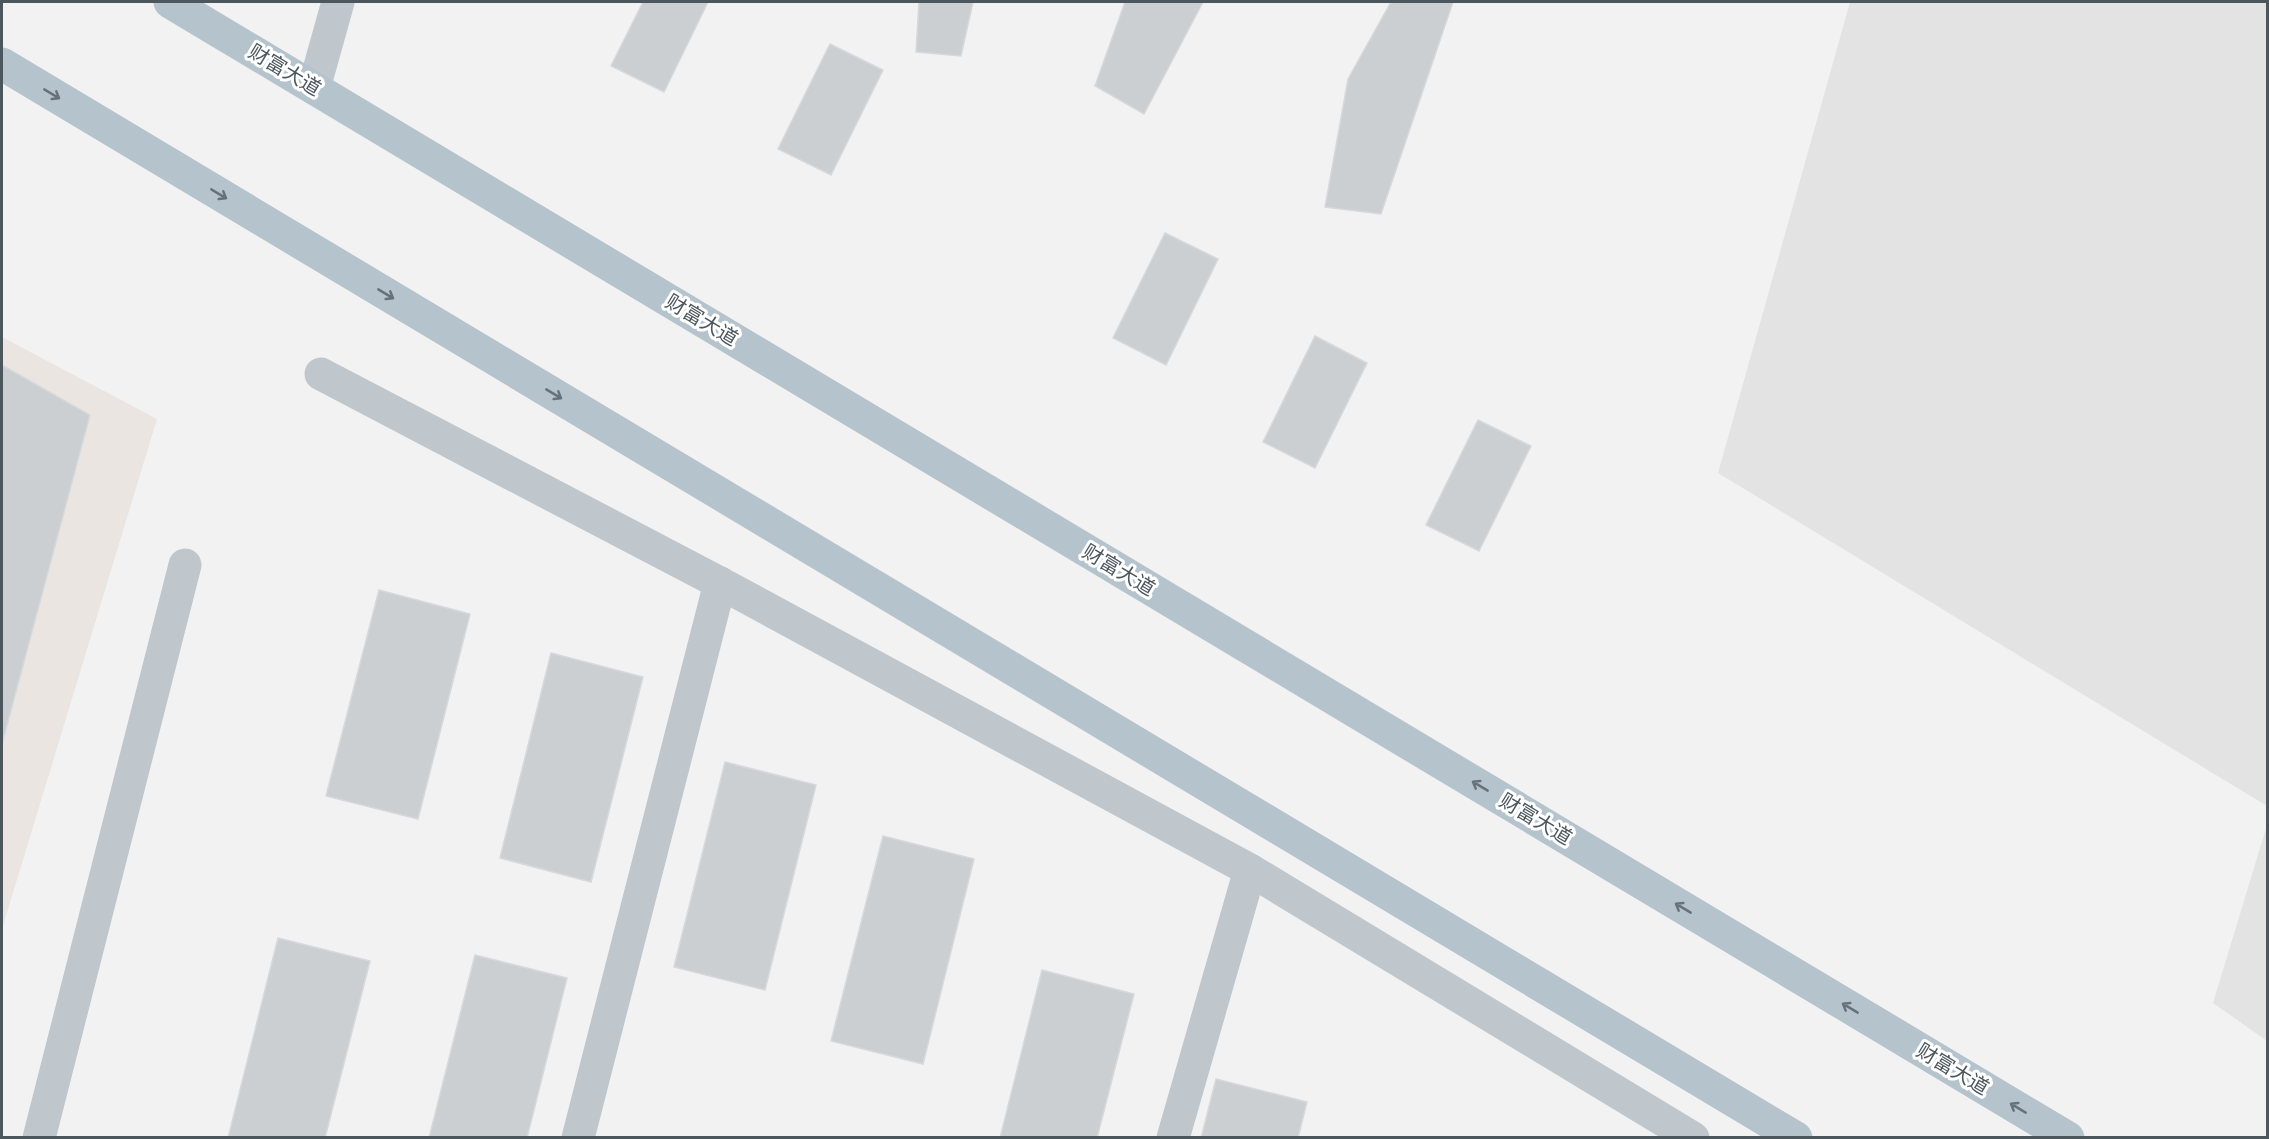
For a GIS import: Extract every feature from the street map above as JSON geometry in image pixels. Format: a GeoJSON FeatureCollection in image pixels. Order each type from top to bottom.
{"type":"FeatureCollection","features":[{"type":"Feature","properties":{"kind":"main road","name":"财富大道"},"geometry":{"type":"LineString","coordinates":[[170,2],[2068,1137]]}},
{"type":"Feature","properties":{"kind":"main road"},"geometry":{"type":"LineString","coordinates":[[2,64],[1796,1137]]}},
{"type":"Feature","properties":{"kind":"street"},"geometry":{"type":"LineString","coordinates":[[314,88],[338,2]]}},
{"type":"Feature","properties":{"kind":"street"},"geometry":{"type":"LineString","coordinates":[[321,374],[720,583],[1250,870],[1693,1137]]}},
{"type":"Feature","properties":{"kind":"street"},"geometry":{"type":"LineString","coordinates":[[39,1137],[185,566]]}},
{"type":"Feature","properties":{"kind":"street"},"geometry":{"type":"LineString","coordinates":[[578,1137],[720,583]]}},
{"type":"Feature","properties":{"kind":"street"},"geometry":{"type":"LineString","coordinates":[[1173,1137],[1250,870]]}},
{"type":"Feature","properties":{"kind":"shaded area"},"geometry":{"type":"Polygon","coordinates":[[[1850,2],[2267,2],[2267,806],[1718,473],[1850,2]]]}},
{"type":"Feature","properties":{"kind":"shaded area"},"geometry":{"type":"Polygon","coordinates":[[[2,337],[157,419],[2,929],[2,337]]]}},
{"type":"Feature","properties":{"kind":"shaded area"},"geometry":{"type":"Polygon","coordinates":[[[2267,825],[2268,1041],[2213,1003],[2267,825]]]}},
{"type":"Feature","properties":{"kind":"building"},"geometry":{"type":"Polygon","coordinates":[[[643,2],[708,2],[664,92],[611,66],[643,2]]]}},
{"type":"Feature","properties":{"kind":"building"},"geometry":{"type":"Polygon","coordinates":[[[919,2],[973,2],[961,56],[916,52],[919,2]]]}},
{"type":"Feature","properties":{"kind":"building"},"geometry":{"type":"Polygon","coordinates":[[[1125,2],[1203,2],[1144,114],[1095,86],[1125,2]]]}},
{"type":"Feature","properties":{"kind":"building"},"geometry":{"type":"Polygon","coordinates":[[[1391,2],[1453,2],[1381,214],[1325,207],[1348,79],[1391,2]]]}},
{"type":"Feature","properties":{"kind":"building"},"geometry":{"type":"Polygon","coordinates":[[[830,44],[883,70],[831,175],[778,149],[830,44]]]}},
{"type":"Feature","properties":{"kind":"building"},"geometry":{"type":"Polygon","coordinates":[[[1165,233],[1218,259],[1166,365],[1113,338],[1165,233]]]}},
{"type":"Feature","properties":{"kind":"building"},"geometry":{"type":"Polygon","coordinates":[[[1315,336],[1367,363],[1315,468],[1263,442],[1315,336]]]}},
{"type":"Feature","properties":{"kind":"building"},"geometry":{"type":"Polygon","coordinates":[[[2,365],[90,415],[2,744],[2,365]]]}},
{"type":"Feature","properties":{"kind":"building"},"geometry":{"type":"Polygon","coordinates":[[[1478,420],[1531,446],[1479,551],[1426,525],[1478,420]]]}},
{"type":"Feature","properties":{"kind":"building"},"geometry":{"type":"Polygon","coordinates":[[[379,590],[470,614],[418,819],[326,796],[379,590]]]}},
{"type":"Feature","properties":{"kind":"building"},"geometry":{"type":"Polygon","coordinates":[[[551,653],[643,677],[591,882],[500,858],[551,653]]]}},
{"type":"Feature","properties":{"kind":"building"},"geometry":{"type":"Polygon","coordinates":[[[725,762],[816,785],[765,990],[674,967],[725,762]]]}},
{"type":"Feature","properties":{"kind":"building"},"geometry":{"type":"Polygon","coordinates":[[[883,836],[974,859],[923,1064],[831,1041],[883,836]]]}},
{"type":"Feature","properties":{"kind":"building"},"geometry":{"type":"Polygon","coordinates":[[[278,938],[370,961],[325,1138],[228,1138],[278,938]]]}},
{"type":"Feature","properties":{"kind":"building"},"geometry":{"type":"Polygon","coordinates":[[[475,955],[567,978],[527,1138],[429,1138],[475,955]]]}},
{"type":"Feature","properties":{"kind":"building"},"geometry":{"type":"Polygon","coordinates":[[[1042,970],[1134,994],[1097,1138],[1000,1138],[1042,970]]]}},
{"type":"Feature","properties":{"kind":"building"},"geometry":{"type":"Polygon","coordinates":[[[1216,1079],[1307,1102],[1298,1138],[1201,1138],[1216,1079]]]}}]}
